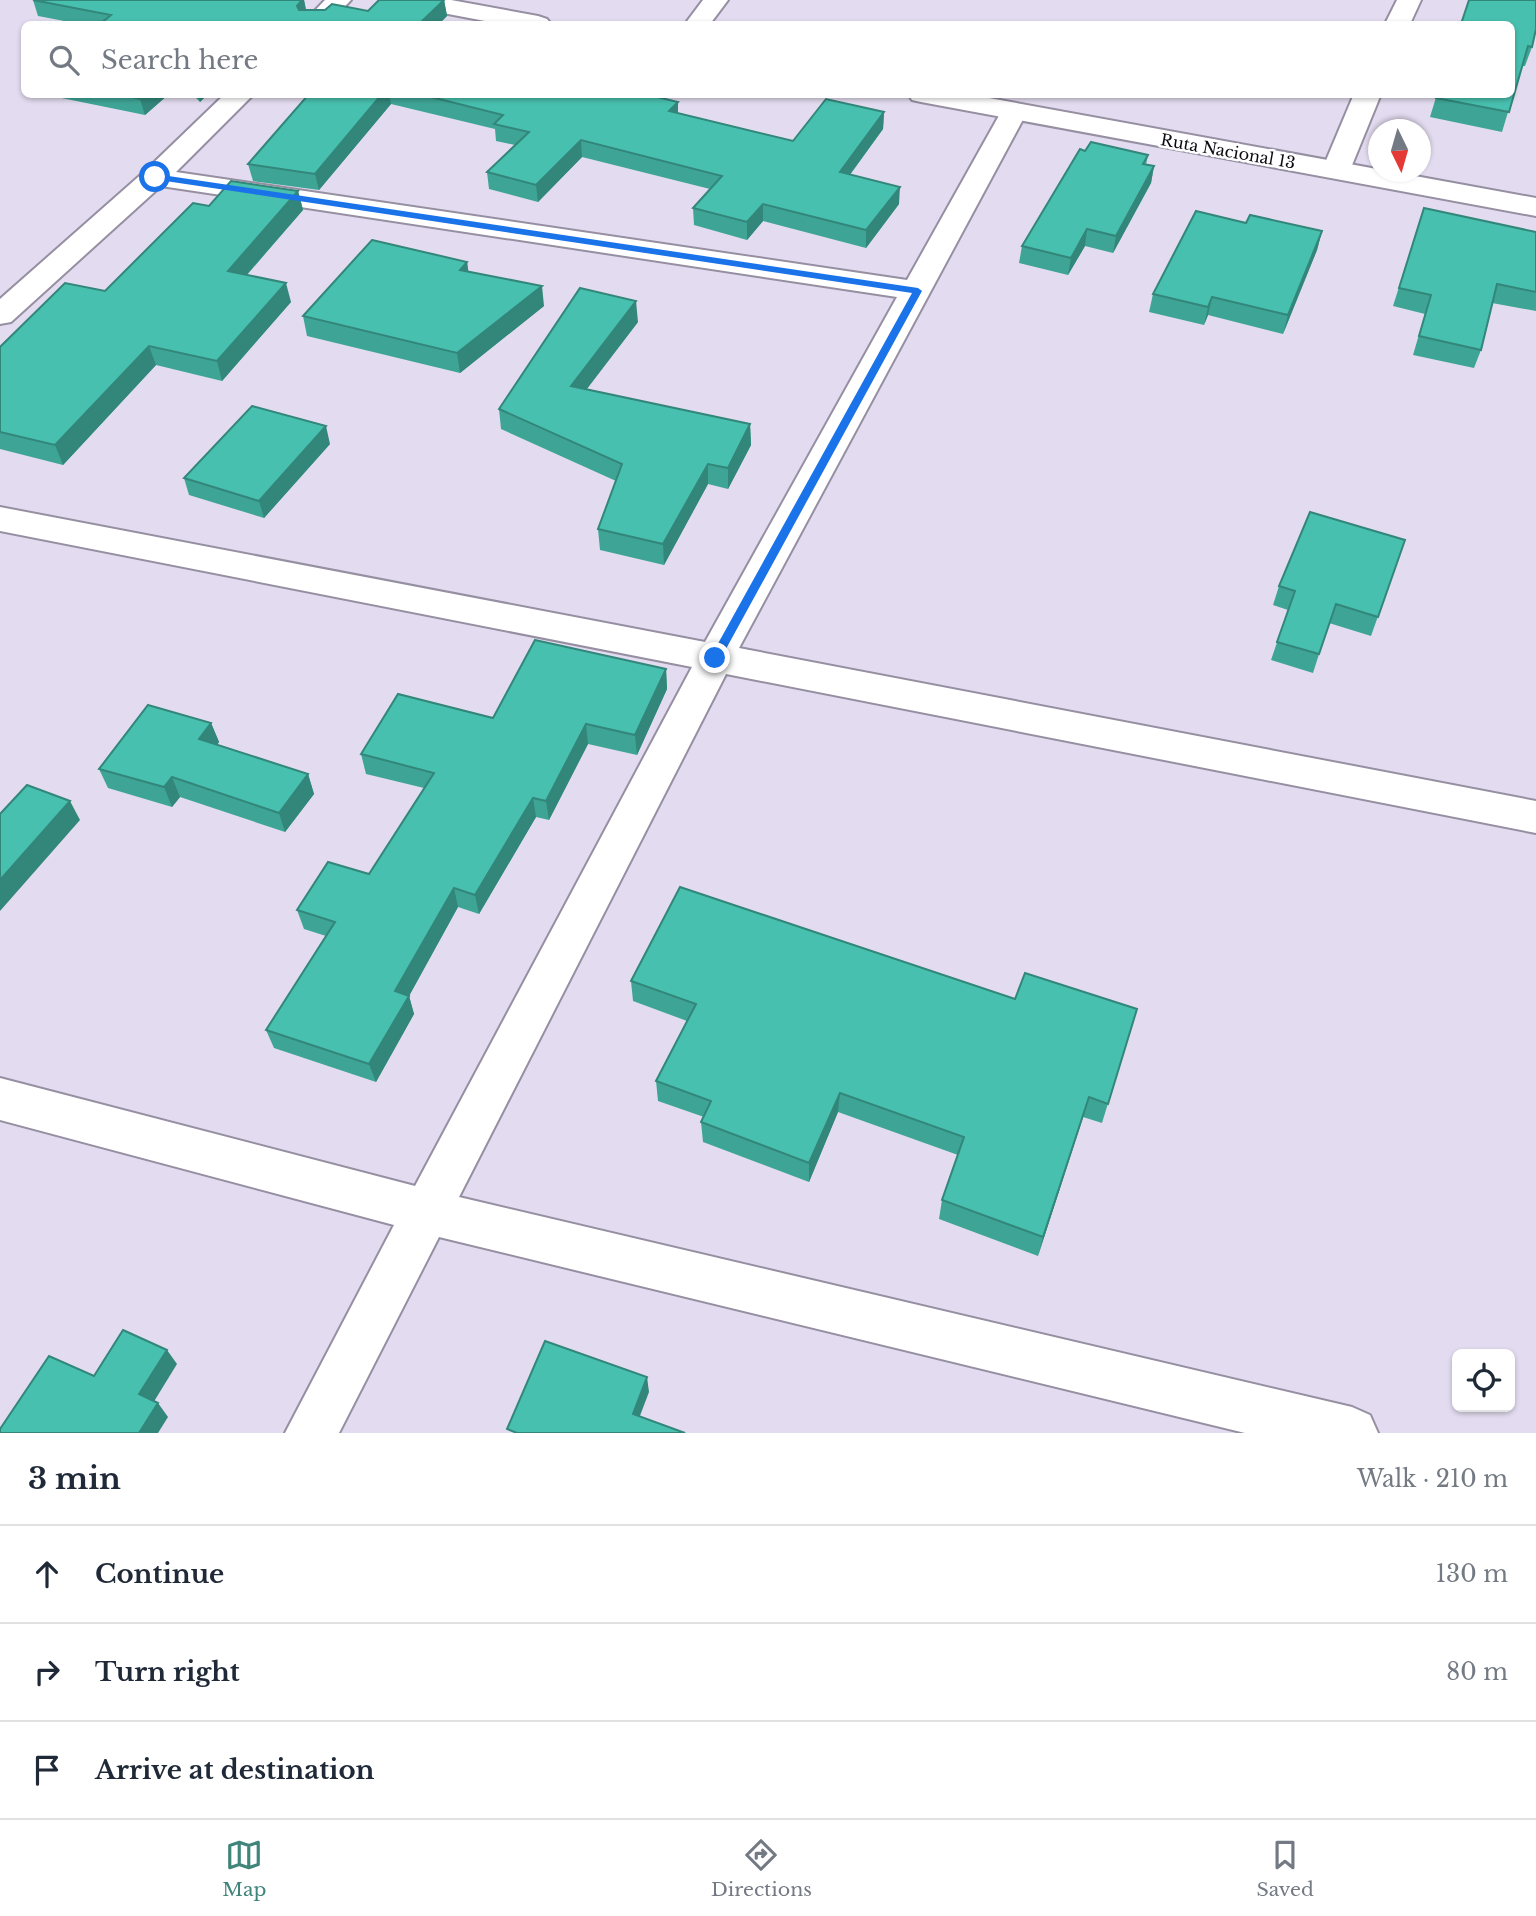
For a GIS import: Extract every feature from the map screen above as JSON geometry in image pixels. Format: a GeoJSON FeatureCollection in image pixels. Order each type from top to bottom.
{"type":"FeatureCollection","features":[{"type":"Feature","properties":{"kind":"main road"},"geometry":{"type":"LineString","coordinates":[[317,21],[339,0]]}},
{"type":"Feature","properties":{"kind":"main road"},"geometry":{"type":"LineString","coordinates":[[411,0],[522,21]]}},
{"type":"Feature","properties":{"kind":"main road"},"geometry":{"type":"LineString","coordinates":[[699,21],[716,0]]}},
{"type":"Feature","properties":{"kind":"main road"},"geometry":{"type":"LineString","coordinates":[[1399,21],[1409,0]]}},
{"type":"Feature","properties":{"kind":"main road"},"geometry":{"type":"LineString","coordinates":[[0,315],[155,177],[236,98]]}},
{"type":"Feature","properties":{"kind":"main road","name":"Ruta Nacional 13"},"geometry":{"type":"LineString","coordinates":[[942,98],[1536,207]]}},
{"type":"Feature","properties":{"kind":"main road"},"geometry":{"type":"LineString","coordinates":[[1336,170],[1366,98]]}},
{"type":"Feature","properties":{"kind":"main road"},"geometry":{"type":"LineString","coordinates":[[311,1433],[715,658],[1014,112]]}},
{"type":"Feature","properties":{"kind":"main road"},"geometry":{"type":"LineString","coordinates":[[155,177],[918,291]]}},
{"type":"Feature","properties":{"kind":"main road"},"geometry":{"type":"LineString","coordinates":[[0,519],[1536,817]]}},
{"type":"Feature","properties":{"kind":"main road"},"geometry":{"type":"LineString","coordinates":[[0,1099],[425,1211],[1352,1433]]}},
{"type":"Feature","properties":{"kind":"building"},"geometry":{"type":"Polygon","coordinates":[[[33,0],[302,0],[297,6],[299,10],[325,10],[332,4],[368,11],[379,0],[444,0],[422,21],[104,21],[111,15],[33,0]]]}},
{"type":"Feature","properties":{"kind":"building"},"geometry":{"type":"Polygon","coordinates":[[[1469,0],[1536,0],[1536,29],[1532,47],[1528,46],[1515,91],[1515,21],[1462,21],[1469,0]]]}},
{"type":"Feature","properties":{"kind":"building"},"geometry":{"type":"Polygon","coordinates":[[[306,98],[379,98],[315,174],[248,164],[306,98]]]}},
{"type":"Feature","properties":{"kind":"building"},"geometry":{"type":"Polygon","coordinates":[[[435,98],[662,98],[678,102],[669,111],[793,141],[826,99],[884,112],[840,172],[900,187],[866,230],[763,204],[747,222],[693,208],[722,176],[581,140],[536,185],[487,172],[529,132],[494,124],[503,115],[435,98]]]}},
{"type":"Feature","properties":{"kind":"building"},"geometry":{"type":"Polygon","coordinates":[[[1436,98],[1513,98],[1509,112],[1436,98]]]}},
{"type":"Feature","properties":{"kind":"building"},"geometry":{"type":"Polygon","coordinates":[[[1091,142],[1148,155],[1143,164],[1154,166],[1116,236],[1087,229],[1071,258],[1022,246],[1080,149],[1085,151],[1091,142]]]}},
{"type":"Feature","properties":{"kind":"building"},"geometry":{"type":"Polygon","coordinates":[[[231,181],[298,191],[228,271],[286,283],[217,361],[149,346],[55,445],[0,432],[0,347],[65,283],[105,291],[193,203],[209,206],[231,181]]]}},
{"type":"Feature","properties":{"kind":"building"},"geometry":{"type":"Polygon","coordinates":[[[1424,208],[1536,232],[1536,292],[1497,284],[1481,350],[1419,336],[1431,295],[1399,288],[1424,208]]]}},
{"type":"Feature","properties":{"kind":"building"},"geometry":{"type":"Polygon","coordinates":[[[1196,211],[1246,223],[1250,215],[1322,231],[1288,315],[1212,297],[1208,307],[1153,294],[1196,211]]]}},
{"type":"Feature","properties":{"kind":"building"},"geometry":{"type":"Polygon","coordinates":[[[372,240],[467,262],[460,270],[542,286],[457,353],[303,316],[372,240]]]}},
{"type":"Feature","properties":{"kind":"building"},"geometry":{"type":"Polygon","coordinates":[[[580,288],[636,301],[571,386],[750,424],[728,468],[708,464],[663,544],[598,529],[622,464],[499,409],[580,288]]]}},
{"type":"Feature","properties":{"kind":"building"},"geometry":{"type":"Polygon","coordinates":[[[252,406],[326,426],[259,501],[184,478],[252,406]]]}},
{"type":"Feature","properties":{"kind":"building"},"geometry":{"type":"Polygon","coordinates":[[[1310,512],[1405,540],[1378,617],[1336,604],[1319,654],[1277,642],[1295,591],[1279,586],[1310,512]]]}},
{"type":"Feature","properties":{"kind":"building"},"geometry":{"type":"Polygon","coordinates":[[[535,640],[666,669],[635,735],[586,724],[546,801],[533,798],[475,895],[454,888],[395,991],[409,996],[369,1064],[266,1030],[335,922],[297,910],[328,862],[369,874],[434,773],[361,754],[398,694],[493,718],[535,640]]]}},
{"type":"Feature","properties":{"kind":"building"},"geometry":{"type":"Polygon","coordinates":[[[148,705],[211,723],[199,739],[308,774],[279,813],[172,777],[164,787],[99,769],[148,705]]]}},
{"type":"Feature","properties":{"kind":"building"},"geometry":{"type":"Polygon","coordinates":[[[27,785],[70,801],[0,880],[0,814],[27,785]]]}},
{"type":"Feature","properties":{"kind":"building"},"geometry":{"type":"Polygon","coordinates":[[[680,887],[1015,999],[1025,973],[1137,1009],[1108,1104],[1089,1097],[1043,1237],[942,1200],[964,1137],[840,1093],[809,1163],[701,1122],[711,1101],[656,1081],[696,1004],[631,981],[680,887]]]}},
{"type":"Feature","properties":{"kind":"building"},"geometry":{"type":"Polygon","coordinates":[[[123,1330],[167,1350],[139,1394],[158,1403],[139,1433],[0,1433],[0,1429],[49,1356],[94,1376],[123,1330]]]}},
{"type":"Feature","properties":{"kind":"building"},"geometry":{"type":"Polygon","coordinates":[[[545,1341],[647,1377],[633,1414],[685,1433],[517,1433],[507,1429],[545,1341]]]}},
{"type":"Feature","properties":{"kind":"route"},"geometry":{"type":"LineString","coordinates":[[155,177],[918,291],[715,658]]}}]}
